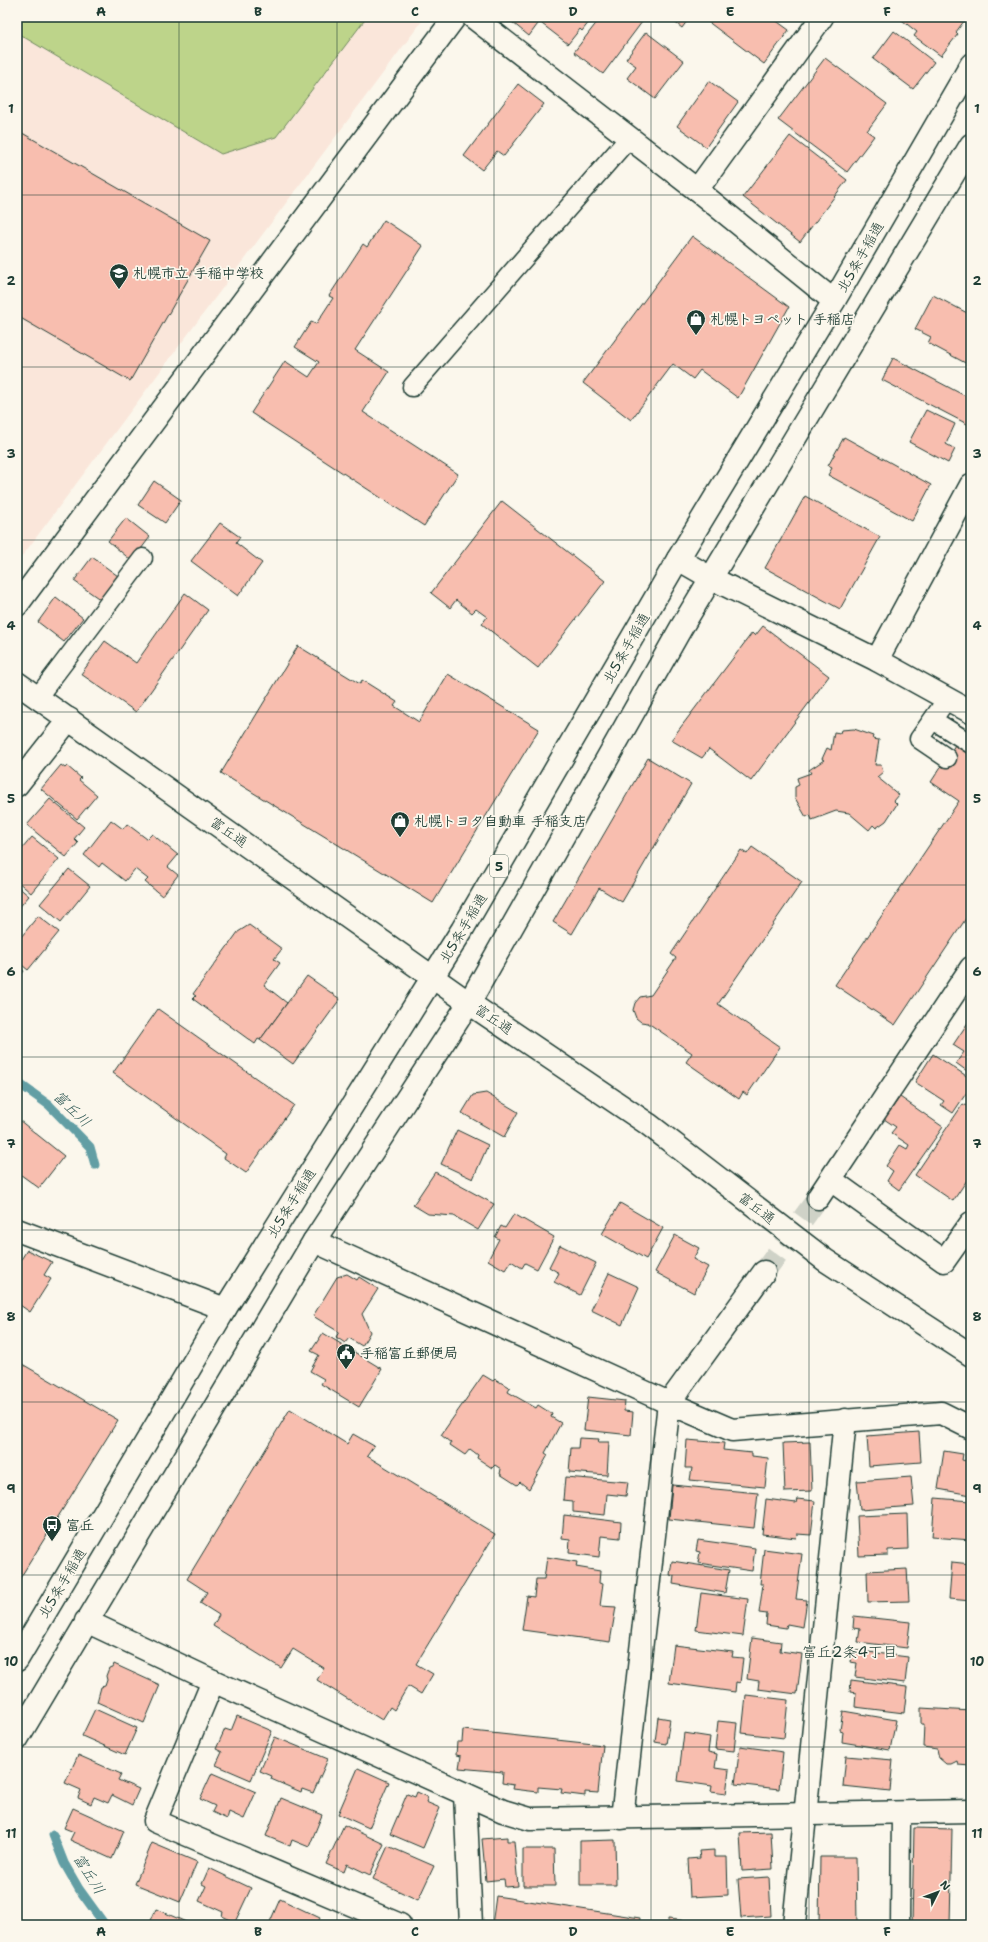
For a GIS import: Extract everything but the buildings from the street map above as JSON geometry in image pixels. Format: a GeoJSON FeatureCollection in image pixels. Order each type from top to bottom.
{"type":"FeatureCollection","features":[{"type":"Feature","properties":{"kind":"main road"},"geometry":{"type":"LineString","coordinates":[[17,605],[455,17]]}},
{"type":"Feature","properties":{"kind":"main road"},"geometry":{"type":"LineString","coordinates":[[473,17],[697,190],[834,301]]}},
{"type":"Feature","properties":{"kind":"main road"},"geometry":{"type":"LineString","coordinates":[[697,190],[822,17]]}},
{"type":"Feature","properties":{"kind":"main road","name":"北5条手稲通"},"geometry":{"type":"LineString","coordinates":[[17,1660],[225,1309],[434,977],[678,559],[834,301],[971,65]]}},
{"type":"Feature","properties":{"kind":"main road"},"geometry":{"type":"LineString","coordinates":[[17,1739],[314,1241],[470,1003],[681,628],[971,145]]}},
{"type":"Feature","properties":{"kind":"main road"},"geometry":{"type":"LineString","coordinates":[[877,660],[971,485]]}},
{"type":"Feature","properties":{"kind":"main road"},"geometry":{"type":"LineString","coordinates":[[678,559],[711,578],[877,660],[971,712]]}},
{"type":"Feature","properties":{"kind":"main road","name":"富丘通"},"geometry":{"type":"LineString","coordinates":[[17,683],[470,1003],[648,1124],[825,1260],[971,1355]]}},
{"type":"Feature","properties":{"kind":"main road"},"geometry":{"type":"LineString","coordinates":[[17,785],[69,719]]}},
{"type":"Feature","properties":{"kind":"main road"},"geometry":{"type":"LineString","coordinates":[[818,1198],[971,968]]}},
{"type":"Feature","properties":{"kind":"main road"},"geometry":{"type":"LineString","coordinates":[[831,1180],[944,1261],[971,1223]]}},
{"type":"Feature","properties":{"kind":"main road"},"geometry":{"type":"LineString","coordinates":[[17,1230],[225,1309]]}},
{"type":"Feature","properties":{"kind":"main road"},"geometry":{"type":"LineString","coordinates":[[314,1241],[669,1403],[732,1430],[941,1413],[971,1428]]}},
{"type":"Feature","properties":{"kind":"main road"},"geometry":{"type":"LineString","coordinates":[[622,1818],[669,1403],[764,1272]]}},
{"type":"Feature","properties":{"kind":"main road"},"geometry":{"type":"LineString","coordinates":[[794,1925],[845,1420]]}},
{"type":"Feature","properties":{"kind":"main road"},"geometry":{"type":"LineString","coordinates":[[86,1621],[213,1681],[503,1811],[530,1819],[971,1811]]}},
{"type":"Feature","properties":{"kind":"main road"},"geometry":{"type":"LineString","coordinates":[[213,1681],[155,1821],[400,1925]]}},
{"type":"Feature","properties":{"kind":"main road"},"geometry":{"type":"LineString","coordinates":[[465,1794],[472,1925]]}},
{"type":"Feature","properties":{"kind":"lane"},"geometry":{"type":"LineString","coordinates":[[412,387],[629,138]]}},
{"type":"Feature","properties":{"kind":"lane"},"geometry":{"type":"LineString","coordinates":[[37,698],[143,558]]}},
{"type":"Feature","properties":{"kind":"lane"},"geometry":{"type":"LineString","coordinates":[[947,699],[919,739],[947,758]]}},
{"type":"Feature","properties":{"kind":"lane"},"geometry":{"type":"LineString","coordinates":[[933,720],[971,744]]}},
{"type":"Feature","properties":{"kind":"lane"},"geometry":{"type":"LineString","coordinates":[[900,1925],[901,1813]]}},
{"type":"Feature","properties":{"kind":"shaded area","name":"札幌市立 手稲中学校"},"geometry":{"type":"Polygon","coordinates":[[[17,17],[425,17],[17,563],[17,17]]]}},
{"type":"Feature","properties":{"kind":"green space"},"geometry":{"type":"Polygon","coordinates":[[[17,17],[367,17],[276,137],[221,154],[17,33],[17,17]]]}},
{"type":"Feature","properties":{"kind":"waterway","name":"富丘川"},"geometry":{"type":"LineString","coordinates":[[17,1082],[49,1105],[90,1147],[95,1165]]}},
{"type":"Feature","properties":{"kind":"waterway","name":"富丘川"},"geometry":{"type":"LineString","coordinates":[[53,1835],[64,1863],[79,1889],[105,1925]]}},
{"type":"Feature","properties":{"kind":"tunnel"},"geometry":{"type":"LineString","coordinates":[[764,1272],[818,1198]]}},
{"type":"Feature","properties":{"kind":"place","name":"札幌市立 手稲中学校"},"geometry":{"type":"Point","coordinates":[119,290]}},
{"type":"Feature","properties":{"kind":"place","name":"札幌トヨペット 手稲店"},"geometry":{"type":"Point","coordinates":[696,336]}},
{"type":"Feature","properties":{"kind":"place","name":"札幌トヨタ自動車 手稲支店"},"geometry":{"type":"Point","coordinates":[400,838]}},
{"type":"Feature","properties":{"kind":"place","name":"手稲富丘郵便局"},"geometry":{"type":"Point","coordinates":[346,1370]}},
{"type":"Feature","properties":{"kind":"place","name":"富丘"},"geometry":{"type":"Point","coordinates":[52,1542]}},
{"type":"Feature","properties":{"kind":"district","name":"富丘2条4丁目"},"geometry":{"type":"Point","coordinates":[850,1652]}}]}
